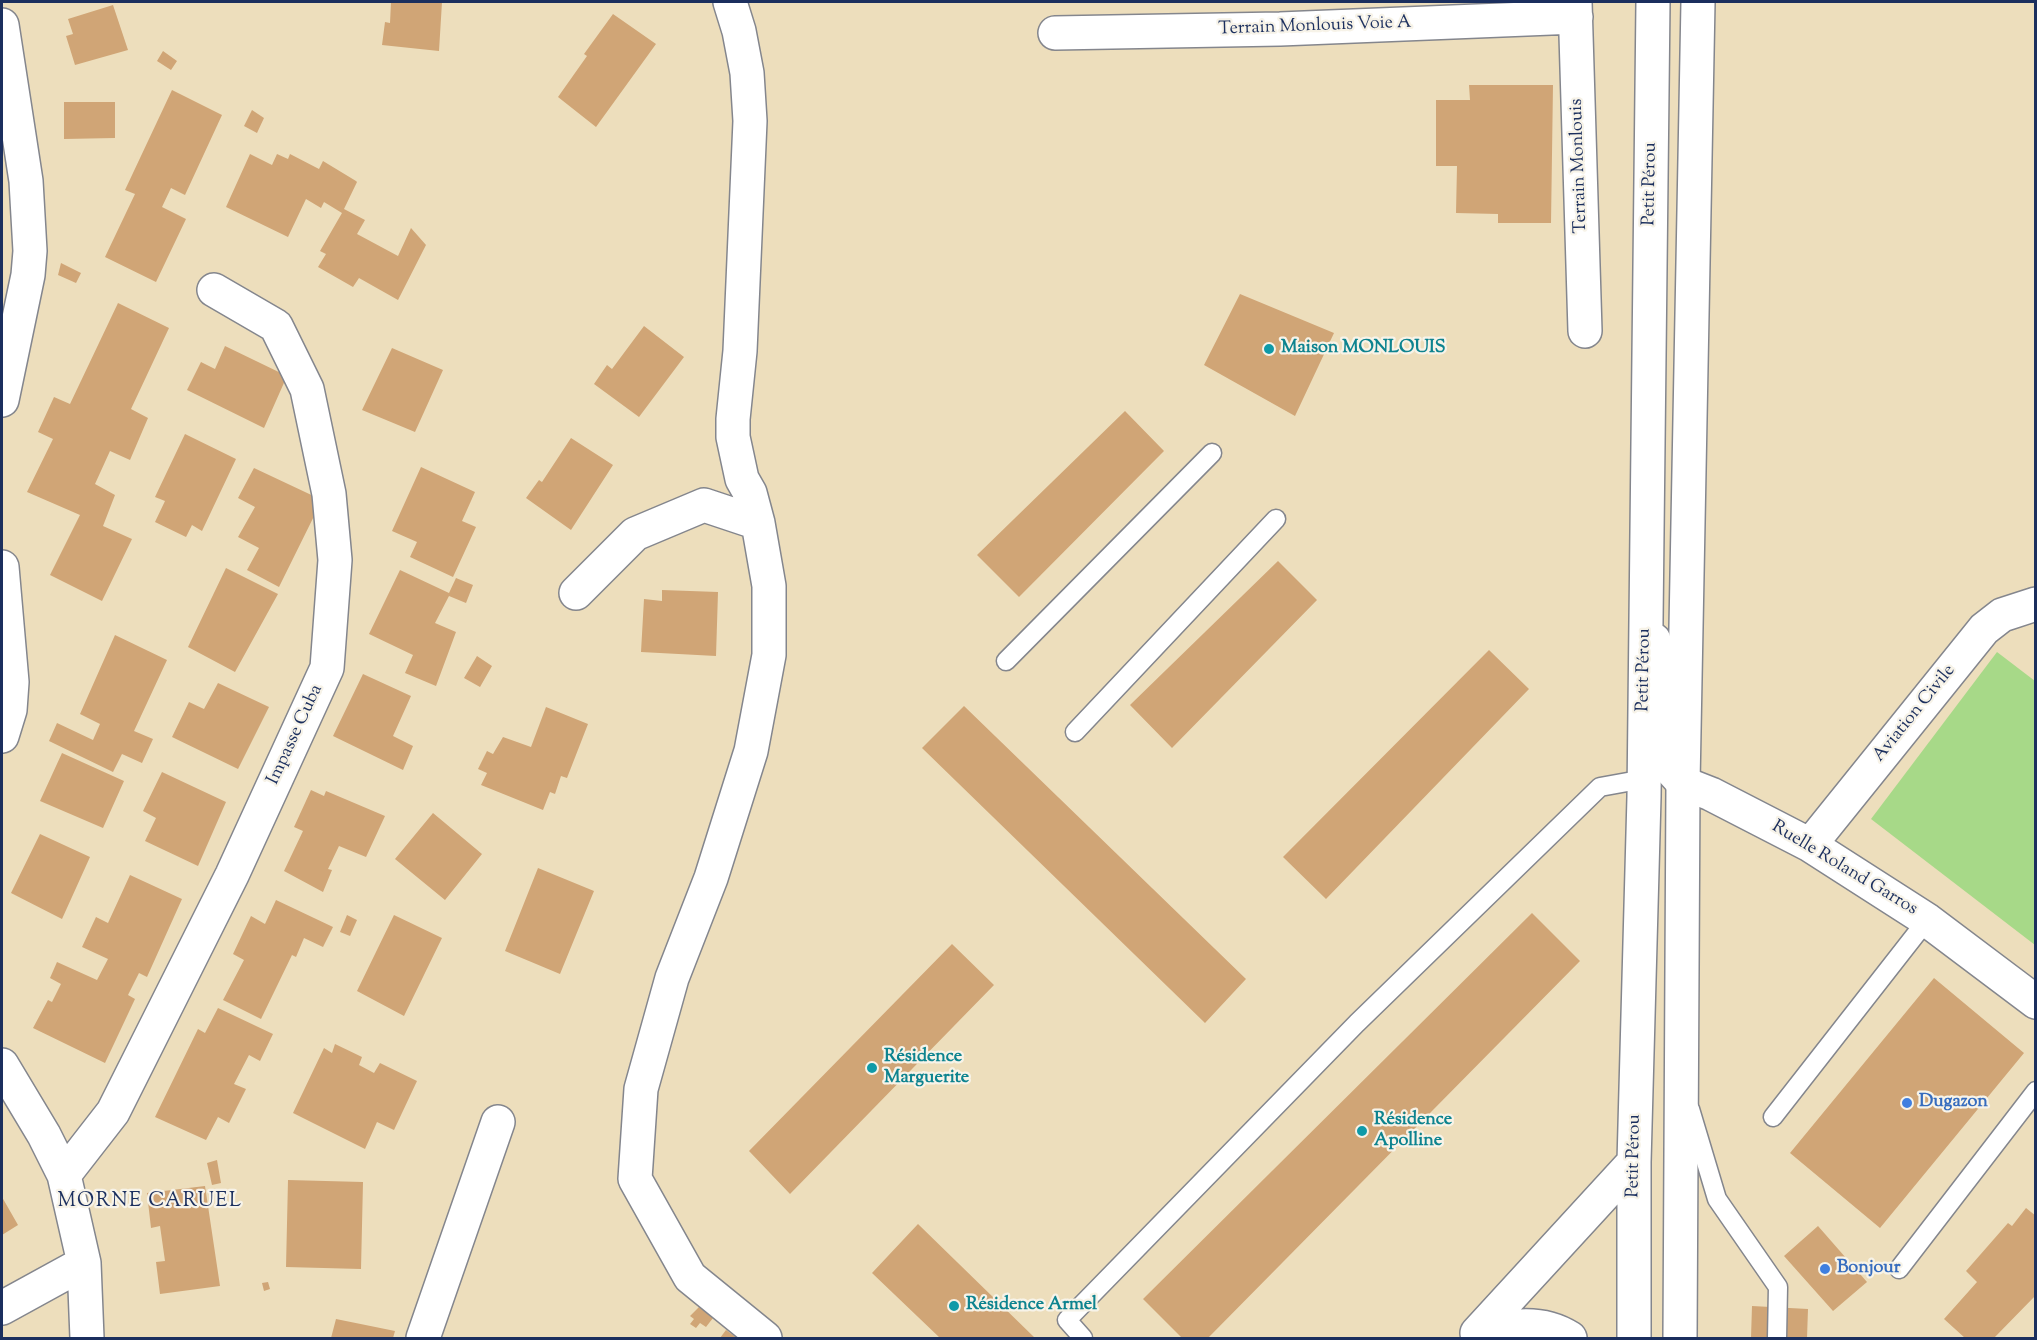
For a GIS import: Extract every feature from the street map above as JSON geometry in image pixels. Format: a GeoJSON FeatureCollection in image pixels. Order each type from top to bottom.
{"type":"FeatureCollection","features":[{"type":"Feature","properties":{"kind":"main road"},"geometry":{"type":"LineString","coordinates":[[730,2],[739,30],[747,73],[750,121],[740,351],[733,419],[734,437],[742,478],[750,493],[758,524],[769,586],[769,655],[753,740],[711,878],[672,978],[641,1089],[635,1179],[690,1277],[765,1338]]}},
{"type":"Feature","properties":{"kind":"main road","name":"Petit Pérou"},"geometry":{"type":"LineString","coordinates":[[1634,1338],[1634,1162],[1644,779],[1653,2]]}},
{"type":"Feature","properties":{"kind":"main road"},"geometry":{"type":"LineString","coordinates":[[1680,1338],[1683,783],[1698,2]]}},
{"type":"Feature","properties":{"kind":"main road","name":"Terrain Monlouis Voie A"},"geometry":{"type":"LineString","coordinates":[[1055,33],[1280,29],[1576,9]]}},
{"type":"Feature","properties":{"kind":"main road","name":"Terrain Monlouis"},"geometry":{"type":"LineString","coordinates":[[1576,9],[1585,331]]}},
{"type":"Feature","properties":{"kind":"main road"},"geometry":{"type":"LineString","coordinates":[[2,25],[14,185],[30,251],[28,275],[2,400]]}},
{"type":"Feature","properties":{"kind":"main road","name":"Impasse Cuba"},"geometry":{"type":"LineString","coordinates":[[64,1175],[113,1112],[232,874],[327,668],[335,560],[329,494],[308,389],[276,326],[214,290]]}},
{"type":"Feature","properties":{"kind":"main road"},"geometry":{"type":"LineString","coordinates":[[576,593],[635,534],[704,505],[758,524]]}},
{"type":"Feature","properties":{"kind":"main road"},"geometry":{"type":"LineString","coordinates":[[2,567],[12,682],[10,710],[2,736]]}},
{"type":"Feature","properties":{"kind":"main road","name":"Ruelle Roland Garros"},"geometry":{"type":"LineString","coordinates":[[1646,596],[1663,692],[1664,762],[1683,783],[1712,794],[1810,844],[1927,920],[2036,1002]]}},
{"type":"Feature","properties":{"kind":"main road","name":"Aviation Civile"},"geometry":{"type":"LineString","coordinates":[[1810,844],[1984,629],[2002,615],[2036,604]]}},
{"type":"Feature","properties":{"kind":"main road"},"geometry":{"type":"LineString","coordinates":[[2,1065],[44,1135],[64,1175],[84,1263],[87,1338]]}},
{"type":"Feature","properties":{"kind":"main road"},"geometry":{"type":"LineString","coordinates":[[423,1338],[498,1122]]}},
{"type":"Feature","properties":{"kind":"main road"},"geometry":{"type":"LineString","coordinates":[[1474,1336],[1634,1162]]}},
{"type":"Feature","properties":{"kind":"main road"},"geometry":{"type":"LineString","coordinates":[[2,1308],[84,1263]]}},
{"type":"Feature","properties":{"kind":"main road"},"geometry":{"type":"LineString","coordinates":[[1474,1336],[1516,1325],[1540,1326],[1570,1338]]}},
{"type":"Feature","properties":{"kind":"lane"},"geometry":{"type":"LineString","coordinates":[[1006,661],[1212,453]]}},
{"type":"Feature","properties":{"kind":"lane"},"geometry":{"type":"LineString","coordinates":[[1075,732],[1276,519]]}},
{"type":"Feature","properties":{"kind":"lane"},"geometry":{"type":"LineString","coordinates":[[1083,1338],[1067,1320],[1357,1023],[1600,787],[1644,779]]}},
{"type":"Feature","properties":{"kind":"lane"},"geometry":{"type":"LineString","coordinates":[[1773,1117],[1927,920]]}},
{"type":"Feature","properties":{"kind":"lane"},"geometry":{"type":"LineString","coordinates":[[1682,1087],[1694,1118],[1717,1199],[1778,1287],[1777,1338]]}},
{"type":"Feature","properties":{"kind":"lane"},"geometry":{"type":"LineString","coordinates":[[1899,1269],[2036,1091]]}},
{"type":"Feature","properties":{"kind":"green space"},"geometry":{"type":"Polygon","coordinates":[[[1997,652],[2035,681],[2035,945],[1871,819],[1997,652]]]}},
{"type":"Feature","properties":{"kind":"building"},"geometry":{"type":"Polygon","coordinates":[[[391,2],[442,2],[439,51],[382,45],[385,22],[390,23],[391,2]]]}},
{"type":"Feature","properties":{"kind":"building"},"geometry":{"type":"Polygon","coordinates":[[[113,5],[128,50],[75,65],[66,36],[73,34],[68,19],[113,5]]]}},
{"type":"Feature","properties":{"kind":"building"},"geometry":{"type":"Polygon","coordinates":[[[613,14],[656,44],[596,127],[558,97],[587,56],[584,54],[613,14]]]}},
{"type":"Feature","properties":{"kind":"building"},"geometry":{"type":"Polygon","coordinates":[[[163,51],[177,61],[171,70],[157,61],[163,51]]]}},
{"type":"Feature","properties":{"kind":"building"},"geometry":{"type":"Polygon","coordinates":[[[1469,85],[1553,85],[1551,223],[1498,223],[1498,214],[1456,213],[1457,166],[1436,166],[1436,100],[1470,100],[1469,85]]]}},
{"type":"Feature","properties":{"kind":"building"},"geometry":{"type":"Polygon","coordinates":[[[172,90],[222,115],[185,195],[171,188],[162,207],[186,219],[156,282],[105,257],[135,194],[125,190],[172,90]]]}},
{"type":"Feature","properties":{"kind":"building"},"geometry":{"type":"Polygon","coordinates":[[[64,102],[115,102],[115,138],[64,139],[64,102]]]}},
{"type":"Feature","properties":{"kind":"building"},"geometry":{"type":"Polygon","coordinates":[[[252,110],[264,118],[257,133],[244,126],[252,110]]]}},
{"type":"Feature","properties":{"kind":"building"},"geometry":{"type":"Polygon","coordinates":[[[250,154],[272,165],[277,154],[288,159],[290,154],[319,169],[323,161],[356,181],[344,209],[365,220],[357,234],[398,256],[411,228],[426,245],[398,300],[359,278],[353,287],[318,267],[326,254],[320,251],[342,213],[324,202],[321,208],[306,199],[288,237],[226,207],[250,154]]]}},
{"type":"Feature","properties":{"kind":"building"},"geometry":{"type":"Polygon","coordinates":[[[61,263],[81,273],[76,283],[58,275],[61,263]]]}},
{"type":"Feature","properties":{"kind":"building","name":"Maison MONLOUIS"},"geometry":{"type":"Polygon","coordinates":[[[1240,294],[1334,333],[1295,416],[1204,365],[1240,294]]]}},
{"type":"Feature","properties":{"kind":"building"},"geometry":{"type":"Polygon","coordinates":[[[118,303],[169,328],[131,409],[148,418],[130,460],[110,451],[95,484],[115,495],[103,526],[132,539],[102,601],[50,575],[80,515],[27,492],[53,439],[38,432],[54,397],[70,404],[118,303]]]}},
{"type":"Feature","properties":{"kind":"building"},"geometry":{"type":"Polygon","coordinates":[[[644,326],[684,357],[639,417],[594,384],[607,365],[612,369],[644,326]]]}},
{"type":"Feature","properties":{"kind":"building"},"geometry":{"type":"Polygon","coordinates":[[[225,346],[287,376],[264,428],[187,390],[201,362],[215,369],[225,346]]]}},
{"type":"Feature","properties":{"kind":"building"},"geometry":{"type":"Polygon","coordinates":[[[392,348],[443,370],[415,432],[362,410],[392,348]]]}},
{"type":"Feature","properties":{"kind":"building"},"geometry":{"type":"Polygon","coordinates":[[[1125,411],[1164,451],[1019,597],[977,555],[1125,411]]]}},
{"type":"Feature","properties":{"kind":"building"},"geometry":{"type":"Polygon","coordinates":[[[185,434],[236,459],[202,531],[192,525],[186,537],[155,522],[165,501],[155,497],[185,434]]]}},
{"type":"Feature","properties":{"kind":"building"},"geometry":{"type":"Polygon","coordinates":[[[571,438],[613,465],[571,530],[526,498],[539,480],[542,482],[571,438]]]}},
{"type":"Feature","properties":{"kind":"building"},"geometry":{"type":"Polygon","coordinates":[[[421,467],[475,492],[462,521],[476,527],[453,577],[410,557],[417,542],[392,531],[421,467]]]}},
{"type":"Feature","properties":{"kind":"building"},"geometry":{"type":"Polygon","coordinates":[[[254,468],[322,500],[279,587],[247,570],[259,548],[238,537],[255,507],[238,498],[254,468]]]}},
{"type":"Feature","properties":{"kind":"building"},"geometry":{"type":"Polygon","coordinates":[[[1278,561],[1317,600],[1172,748],[1130,705],[1278,561]]]}},
{"type":"Feature","properties":{"kind":"building"},"geometry":{"type":"Polygon","coordinates":[[[226,568],[278,594],[235,672],[188,647],[226,568]]]}},
{"type":"Feature","properties":{"kind":"building"},"geometry":{"type":"Polygon","coordinates":[[[400,570],[449,593],[456,578],[473,585],[466,603],[449,596],[435,623],[456,632],[436,686],[405,673],[413,655],[369,634],[400,570]]]}},
{"type":"Feature","properties":{"kind":"building"},"geometry":{"type":"Polygon","coordinates":[[[662,590],[718,592],[716,656],[641,652],[644,599],[662,601],[662,590]]]}},
{"type":"Feature","properties":{"kind":"building"},"geometry":{"type":"Polygon","coordinates":[[[115,635],[167,660],[134,731],[153,739],[142,763],[122,754],[113,772],[49,741],[57,723],[93,740],[100,724],[80,714],[115,635]]]}},
{"type":"Feature","properties":{"kind":"building"},"geometry":{"type":"Polygon","coordinates":[[[1489,650],[1529,689],[1326,899],[1283,857],[1489,650]]]}},
{"type":"Feature","properties":{"kind":"building"},"geometry":{"type":"Polygon","coordinates":[[[477,656],[492,666],[480,687],[464,678],[477,656]]]}},
{"type":"Feature","properties":{"kind":"building"},"geometry":{"type":"Polygon","coordinates":[[[363,674],[411,696],[393,736],[413,746],[403,770],[333,736],[363,674]]]}},
{"type":"Feature","properties":{"kind":"building"},"geometry":{"type":"Polygon","coordinates":[[[218,683],[269,707],[238,769],[172,737],[189,702],[204,709],[218,683]]]}},
{"type":"Feature","properties":{"kind":"building"},"geometry":{"type":"Polygon","coordinates":[[[964,706],[1246,979],[1205,1023],[922,748],[964,706]]]}},
{"type":"Feature","properties":{"kind":"building"},"geometry":{"type":"Polygon","coordinates":[[[546,707],[588,724],[567,778],[561,776],[555,794],[550,792],[543,810],[481,785],[487,773],[478,769],[487,751],[493,754],[503,737],[531,747],[546,707]]]}},
{"type":"Feature","properties":{"kind":"building"},"geometry":{"type":"Polygon","coordinates":[[[62,753],[124,781],[103,828],[40,801],[62,753]]]}},
{"type":"Feature","properties":{"kind":"building"},"geometry":{"type":"Polygon","coordinates":[[[162,772],[226,802],[198,866],[145,841],[156,818],[143,811],[162,772]]]}},
{"type":"Feature","properties":{"kind":"building"},"geometry":{"type":"Polygon","coordinates":[[[311,790],[324,796],[326,791],[385,816],[366,857],[339,846],[328,869],[332,870],[323,892],[284,871],[303,831],[294,827],[311,790]]]}},
{"type":"Feature","properties":{"kind":"building"},"geometry":{"type":"Polygon","coordinates":[[[433,813],[482,854],[445,900],[395,859],[433,813]]]}},
{"type":"Feature","properties":{"kind":"building"},"geometry":{"type":"Polygon","coordinates":[[[40,834],[90,857],[62,919],[11,893],[40,834]]]}},
{"type":"Feature","properties":{"kind":"building"},"geometry":{"type":"Polygon","coordinates":[[[538,868],[594,891],[560,974],[505,951],[538,868]]]}},
{"type":"Feature","properties":{"kind":"building"},"geometry":{"type":"Polygon","coordinates":[[[130,875],[182,899],[147,977],[139,973],[128,995],[135,999],[105,1063],[33,1028],[48,1000],[52,1002],[61,984],[50,978],[57,962],[97,980],[108,959],[82,947],[96,917],[108,923],[130,875]]]}},
{"type":"Feature","properties":{"kind":"building"},"geometry":{"type":"Polygon","coordinates":[[[276,900],[333,927],[323,947],[304,938],[296,957],[292,955],[261,1019],[223,1000],[244,960],[233,954],[251,916],[265,924],[276,900]]]}},
{"type":"Feature","properties":{"kind":"building","name":"Résidence Apolline"},"geometry":{"type":"Polygon","coordinates":[[[1532,913],[1580,961],[1208,1338],[1182,1338],[1143,1299],[1532,913]]]}},
{"type":"Feature","properties":{"kind":"building"},"geometry":{"type":"Polygon","coordinates":[[[347,915],[357,920],[350,936],[340,932],[347,915]]]}},
{"type":"Feature","properties":{"kind":"building"},"geometry":{"type":"Polygon","coordinates":[[[394,915],[442,938],[404,1016],[357,991],[394,915]]]}},
{"type":"Feature","properties":{"kind":"building","name":"Résidence Marguerite"},"geometry":{"type":"Polygon","coordinates":[[[952,944],[994,985],[790,1194],[749,1151],[952,944]]]}},
{"type":"Feature","properties":{"kind":"building","name":"Dugazon"},"geometry":{"type":"Polygon","coordinates":[[[1934,978],[2024,1053],[1880,1228],[1790,1153],[1934,978]]]}},
{"type":"Feature","properties":{"kind":"building"},"geometry":{"type":"Polygon","coordinates":[[[218,1008],[273,1034],[260,1061],[249,1055],[234,1084],[246,1089],[229,1123],[218,1117],[206,1140],[155,1117],[198,1029],[205,1033],[218,1008]]]}},
{"type":"Feature","properties":{"kind":"building"},"geometry":{"type":"Polygon","coordinates":[[[335,1044],[362,1057],[359,1065],[374,1073],[380,1063],[417,1081],[394,1130],[377,1122],[365,1149],[293,1113],[324,1048],[332,1053],[335,1044]]]}},
{"type":"Feature","properties":{"kind":"building"},"geometry":{"type":"Polygon","coordinates":[[[217,1160],[221,1183],[212,1185],[207,1163],[217,1160]]]}},
{"type":"Feature","properties":{"kind":"building"},"geometry":{"type":"Polygon","coordinates":[[[288,1180],[363,1182],[361,1269],[286,1267],[288,1180]]]}},
{"type":"Feature","properties":{"kind":"building"},"geometry":{"type":"Polygon","coordinates":[[[205,1186],[220,1286],[160,1294],[156,1262],[165,1261],[160,1226],[151,1228],[147,1193],[205,1186]]]}},
{"type":"Feature","properties":{"kind":"building"},"geometry":{"type":"Polygon","coordinates":[[[2,1197],[18,1225],[2,1235],[2,1197]]]}},
{"type":"Feature","properties":{"kind":"building"},"geometry":{"type":"Polygon","coordinates":[[[2026,1208],[2036,1216],[2036,1295],[1994,1338],[1965,1338],[1944,1319],[1977,1282],[1966,1271],[2008,1223],[2012,1226],[2026,1208]]]}},
{"type":"Feature","properties":{"kind":"building","name":"Résidence Armel"},"geometry":{"type":"Polygon","coordinates":[[[918,1224],[1035,1338],[940,1338],[872,1273],[918,1224]]]}},
{"type":"Feature","properties":{"kind":"building","name":"Bonjour"},"geometry":{"type":"Polygon","coordinates":[[[1818,1226],[1867,1282],[1833,1311],[1784,1256],[1818,1226]]]}},
{"type":"Feature","properties":{"kind":"building"},"geometry":{"type":"Polygon","coordinates":[[[268,1282],[270,1289],[264,1291],[262,1283],[268,1282]]]}},
{"type":"Feature","properties":{"kind":"building"},"geometry":{"type":"Polygon","coordinates":[[[1752,1306],[1808,1309],[1807,1338],[1751,1338],[1752,1306]]]}},
{"type":"Feature","properties":{"kind":"building"},"geometry":{"type":"Polygon","coordinates":[[[699,1307],[713,1318],[706,1327],[700,1323],[696,1328],[690,1324],[694,1319],[690,1316],[699,1307]]]}},
{"type":"Feature","properties":{"kind":"building"},"geometry":{"type":"Polygon","coordinates":[[[336,1319],[395,1331],[393,1338],[331,1338],[336,1319]]]}},
{"type":"Feature","properties":{"kind":"building"},"geometry":{"type":"Polygon","coordinates":[[[726,1330],[737,1338],[720,1338],[726,1330]]]}},
{"type":"Feature","properties":{"kind":"place","name":"Maison MONLOUIS"},"geometry":{"type":"Point","coordinates":[1269,349]}},
{"type":"Feature","properties":{"kind":"place","name":"Résidence Marguerite"},"geometry":{"type":"Point","coordinates":[872,1068]}},
{"type":"Feature","properties":{"kind":"place","name":"Dugazon"},"geometry":{"type":"Point","coordinates":[1907,1103]}},
{"type":"Feature","properties":{"kind":"place","name":"Résidence Apolline"},"geometry":{"type":"Point","coordinates":[1362,1131]}},
{"type":"Feature","properties":{"kind":"place","name":"Bonjour"},"geometry":{"type":"Point","coordinates":[1825,1269]}},
{"type":"Feature","properties":{"kind":"place","name":"Résidence Armel"},"geometry":{"type":"Point","coordinates":[954,1306]}},
{"type":"Feature","properties":{"kind":"district","name":"MORNE CARUEL"},"geometry":{"type":"Point","coordinates":[150,1203]}}]}
